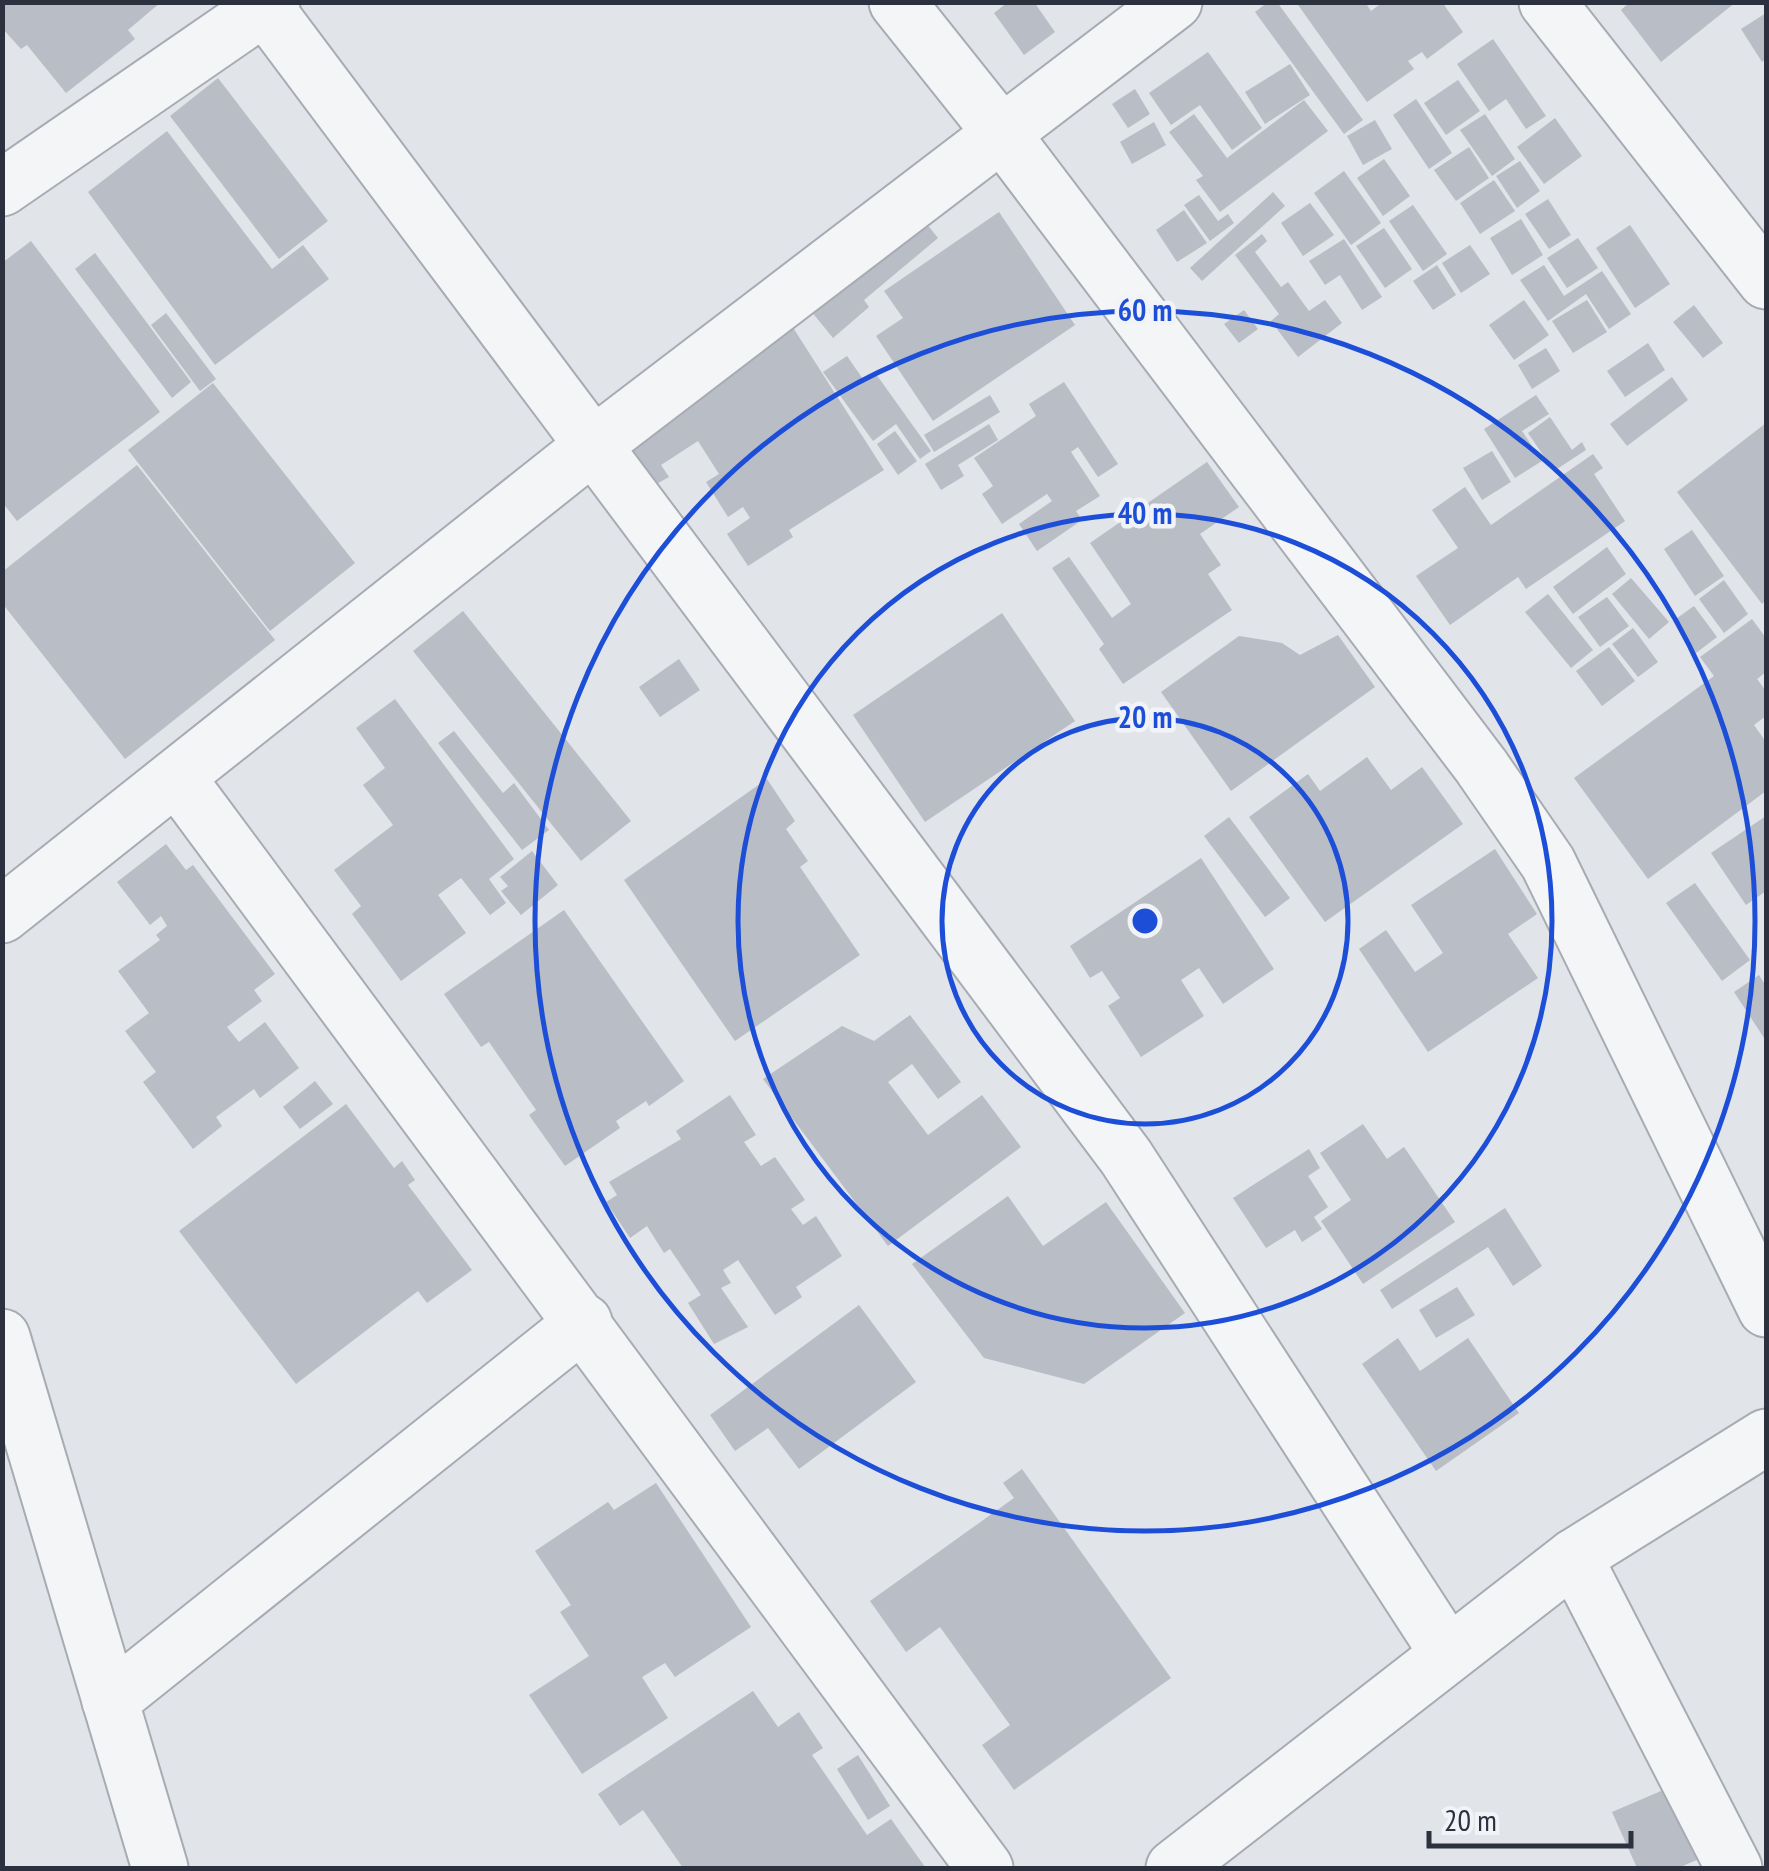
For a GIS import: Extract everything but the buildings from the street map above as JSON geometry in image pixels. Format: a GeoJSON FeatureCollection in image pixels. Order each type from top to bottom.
{"type":"FeatureCollection","features":[{"type":"Feature","properties":{"kind":"street"},"geometry":{"type":"LineString","coordinates":[[897,2],[1003,135],[1481,766],[1548,863],[1766,1309]]}},
{"type":"Feature","properties":{"kind":"street"},"geometry":{"type":"LineString","coordinates":[[2,915],[595,444],[1174,2]]}},
{"type":"Feature","properties":{"kind":"street"},"geometry":{"type":"LineString","coordinates":[[1547,2],[1766,281]]}},
{"type":"Feature","properties":{"kind":"street"},"geometry":{"type":"LineString","coordinates":[[2,188],[266,4],[1126,1157],[1448,1652]]}},
{"type":"Feature","properties":{"kind":"street"},"geometry":{"type":"LineString","coordinates":[[178,779],[986,1868]]}},
{"type":"Feature","properties":{"kind":"street"},"geometry":{"type":"LineString","coordinates":[[110,1700],[584,1322]]}},
{"type":"Feature","properties":{"kind":"street"},"geometry":{"type":"LineString","coordinates":[[2,1337],[160,1868]]}},
{"type":"Feature","properties":{"kind":"street"},"geometry":{"type":"LineString","coordinates":[[1189,1864],[1448,1652],[1574,1557],[1766,1437]]}},
{"type":"Feature","properties":{"kind":"street"},"geometry":{"type":"LineString","coordinates":[[1574,1557],[1734,1868]]}}]}
